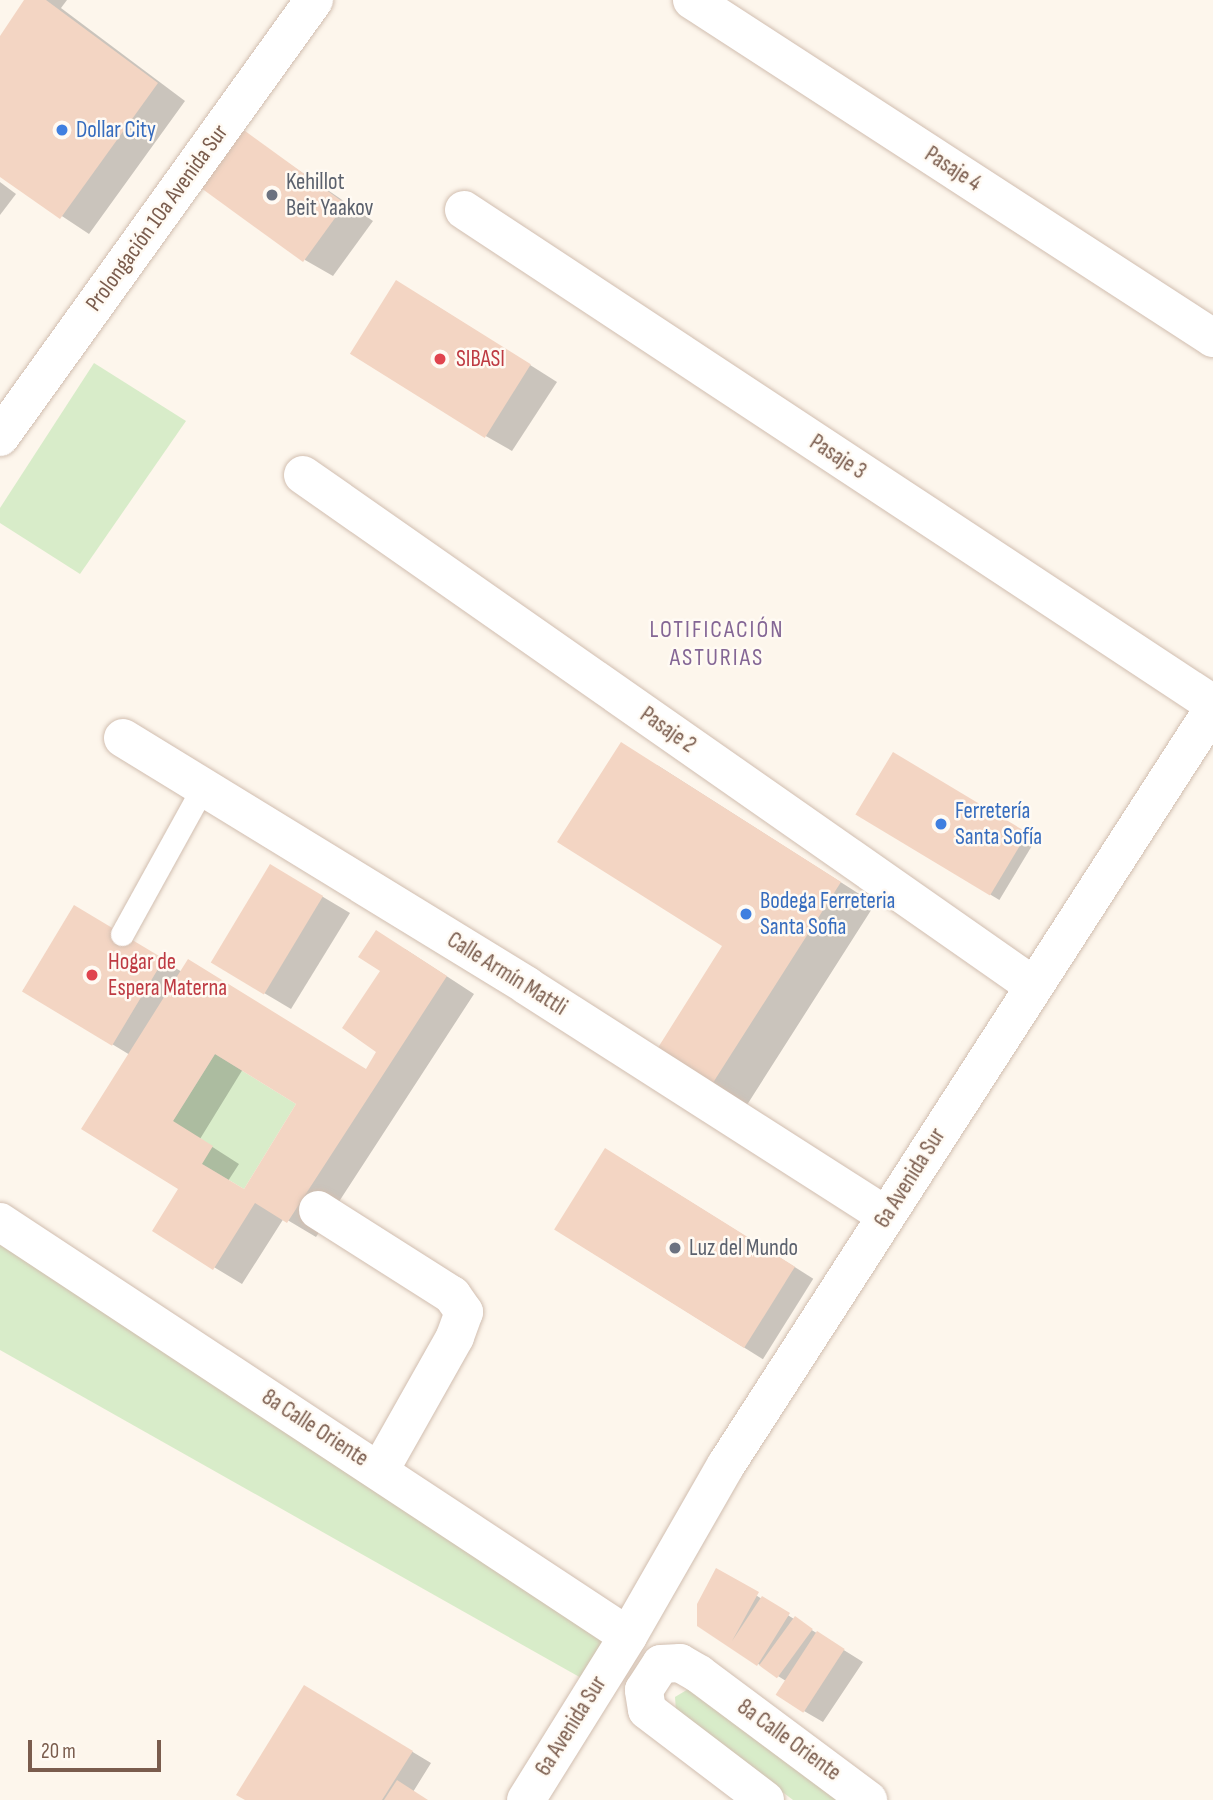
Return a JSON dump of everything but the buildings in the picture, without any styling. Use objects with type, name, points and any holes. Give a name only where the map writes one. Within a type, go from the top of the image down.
[{"type":"street","name":"Prolongación 10a Avenida Sur","points":[[0,437],[314,0]]},
{"type":"street","name":"Pasaje 4","points":[[692,0],[1213,338]]},
{"type":"street","name":"Pasaje 3","points":[[464,210],[1213,706]]},
{"type":"street","name":"Pasaje 2","points":[[303,475],[1034,986]]},
{"type":"street","name":"6a Avenida Sur","points":[[526,1800],[623,1644],[726,1465],[1213,706]]},
{"type":"street","name":"Calle Armín Mattli","points":[[123,738],[527,986],[886,1216]]},
{"type":"street","points":[[318,1210],[452,1295],[464,1312],[455,1337],[380,1470]]},
{"type":"street","name":"8a Calle Oriente","points":[[0,1222],[380,1470],[623,1644]]},
{"type":"street","name":"6a Avenida Sur","points":[[623,1644],[651,1674]]},
{"type":"street","name":"8a Calle Oriente","points":[[651,1674],[661,1664],[680,1663],[868,1800]]},
{"type":"street","points":[[651,1674],[644,1690],[648,1710],[765,1800]]},
{"type":"lane","points":[[122,934],[203,787]]},
{"type":"green space","points":[[94,363],[186,421],[80,574],[0,523],[0,508]]},
{"type":"green space","points":[[215,1054],[296,1104],[244,1189],[202,1164],[173,1121]]},
{"type":"green space","points":[[0,1245],[617,1633],[583,1679],[0,1350]]},
{"type":"green space","points":[[690,1688],[845,1800],[793,1800],[676,1711],[675,1697]]},
{"type":"place","name":"Dollar City","points":[[62,130]]},
{"type":"place","name":"Kehillot Beit Yaakov","points":[[272,195]]},
{"type":"place","name":"SIBASI","points":[[440,359]]},
{"type":"place","name":"Ferretería Santa Sofía","points":[[941,824]]},
{"type":"place","name":"Bodega Ferreteria Santa Sofia","points":[[746,914]]},
{"type":"place","name":"Hogar de Espera Materna","points":[[92,975]]},
{"type":"place","name":"Luz del Mundo","points":[[675,1248]]},
{"type":"district","name":"LOTIFICACIÓN ASTURIAS","points":[[717,644]]}]
